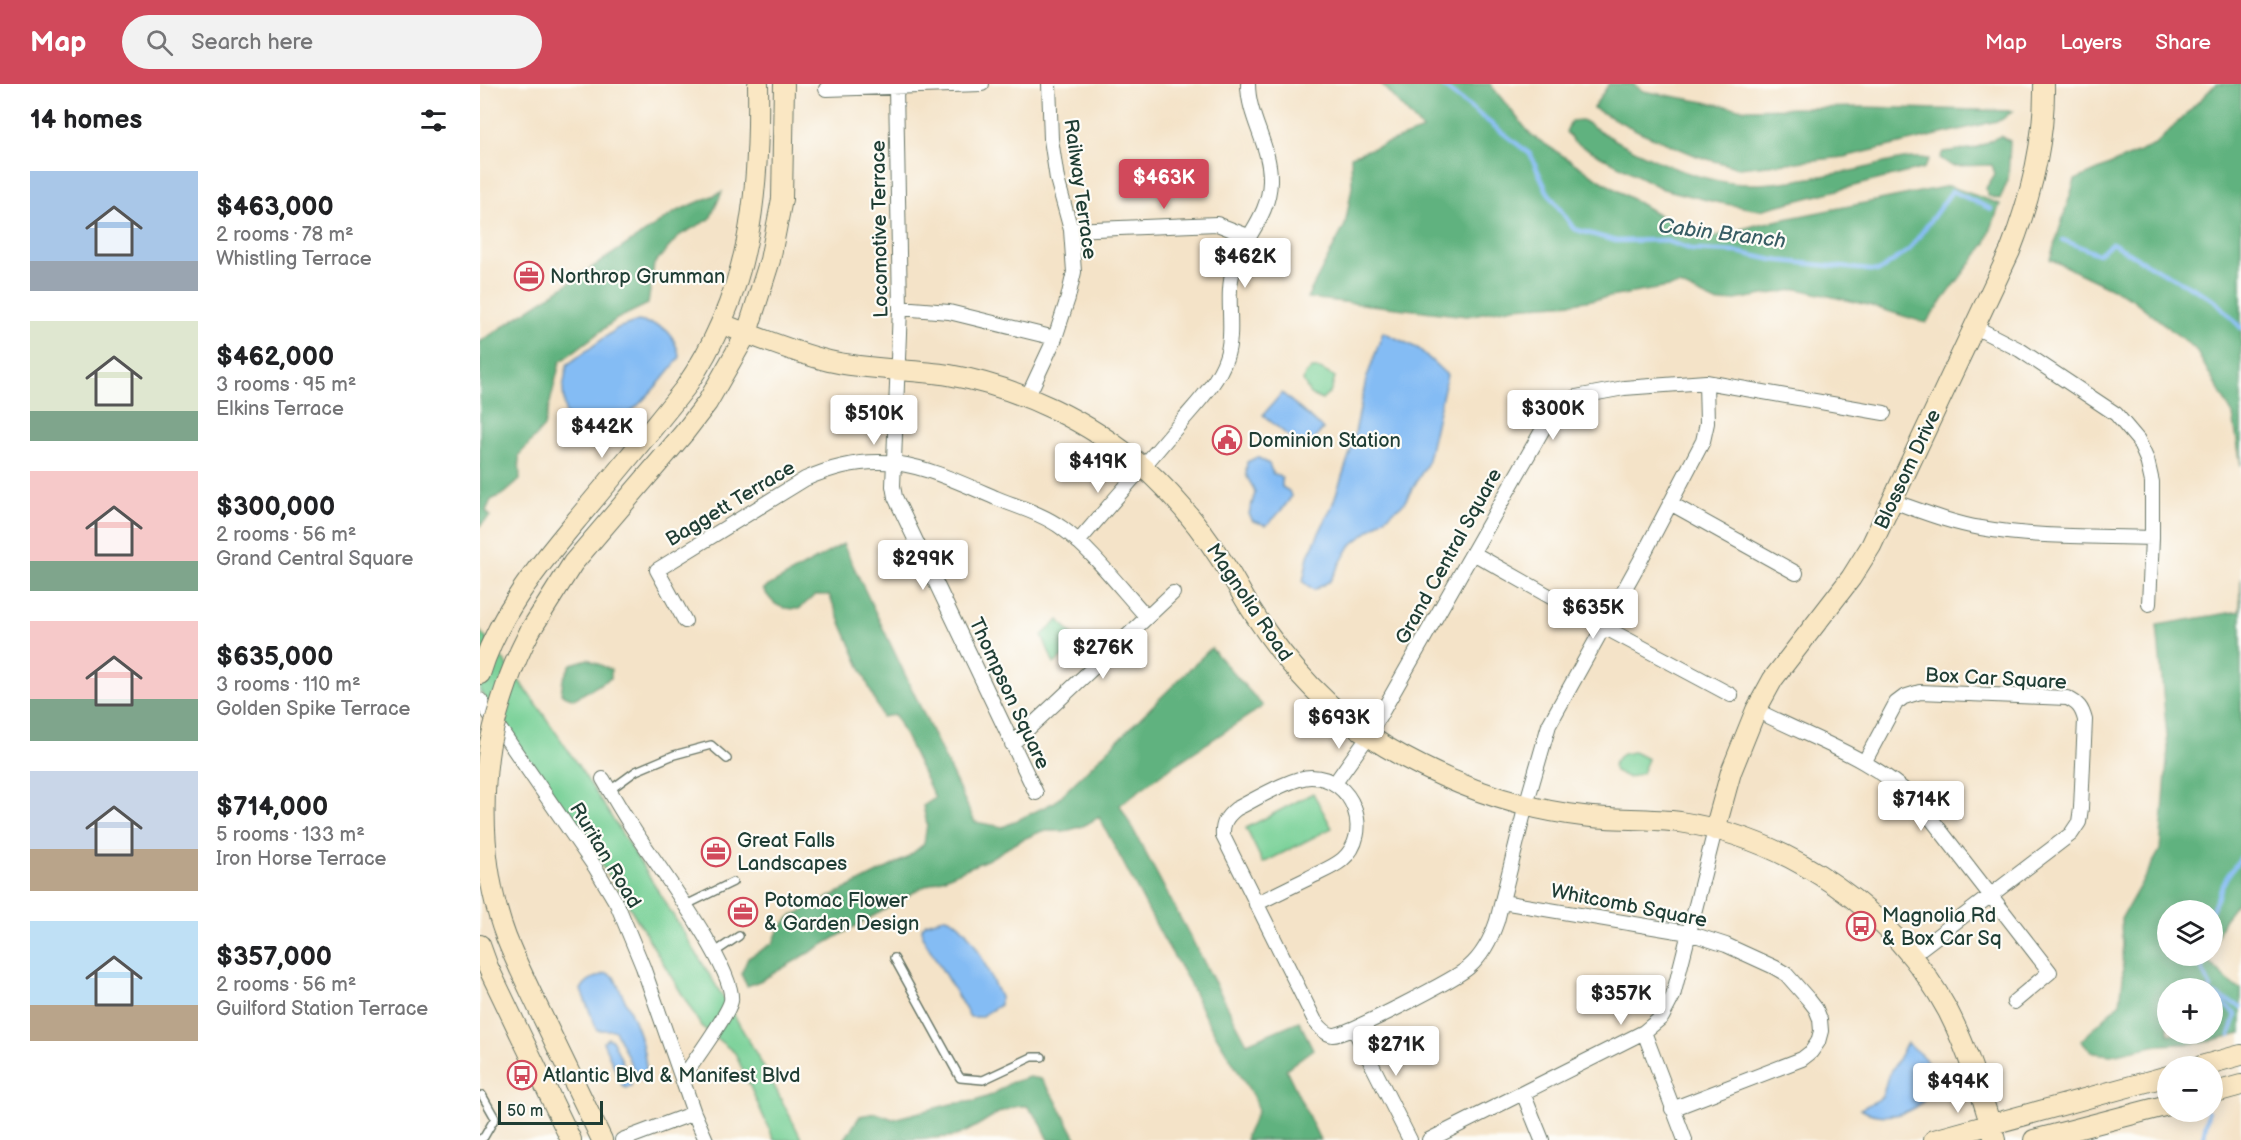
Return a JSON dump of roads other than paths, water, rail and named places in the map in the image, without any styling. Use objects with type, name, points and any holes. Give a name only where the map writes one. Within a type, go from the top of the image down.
[{"type":"main road","points":[[480,674],[496,632],[508,609],[557,543],[685,387],[699,367],[722,324],[743,263],[753,208],[759,134],[758,84]]},
{"type":"main road","points":[[602,1140],[518,966],[497,909],[489,877],[483,824],[485,766],[505,686],[530,632],[573,563],[707,403],[747,333],[770,260],[782,199],[784,84]]},
{"type":"main road","name":"Blossom Drive","points":[[1715,830],[1731,772],[1756,710],[1773,679],[1851,578],[1870,546],[2010,251],[2034,179],[2041,142],[2044,84]]},
{"type":"main road","name":"Magnolia Road","points":[[722,324],[794,351],[831,361],[898,371],[949,375],[986,384],[1027,398],[1068,417],[1101,436],[1144,468],[1179,503],[1203,532],[1249,607],[1289,662],[1335,708],[1369,735],[1406,758],[1456,782],[1526,805],[1585,816],[1655,820],[1738,835],[1776,851],[1838,887],[1880,922],[1911,956],[1947,1009],[1962,1040],[1993,1133]]},
{"type":"main road","points":[[480,945],[488,967],[571,1140]]},
{"type":"main road","points":[[2223,1060],[2241,1055]]},
{"type":"main road","points":[[1934,1140],[1993,1133],[2157,1080]]},
{"type":"main road","points":[[2223,1090],[2241,1085]]},
{"type":"main road","points":[[2034,1140],[2157,1107]]},
{"type":"street","points":[[826,89],[982,84]]},
{"type":"street","name":"Railway Terrace","points":[[1027,398],[1055,338],[1074,272],[1071,230],[1057,179],[1053,151],[1049,84]]},
{"type":"street","points":[[1078,542],[1144,468],[1221,371],[1230,345],[1229,285],[1239,254],[1248,236],[1260,221],[1270,182],[1265,144],[1251,110],[1248,84]]},
{"type":"street","name":"Locomotive Terrace","points":[[896,87],[900,308],[898,371]]},
{"type":"street","points":[[1071,230],[1217,224],[1248,236]]},
{"type":"street","points":[[900,308],[949,312],[1055,338]]},
{"type":"street","points":[[1975,327],[2020,350],[2116,414],[2131,431],[2143,450],[2150,471],[2152,538],[2149,604]]},
{"type":"street","name":"Thompson Square","points":[[898,371],[893,462],[895,497],[1036,793]]},
{"type":"street","points":[[1256,904],[1332,866],[1350,851],[1358,829],[1358,818],[1349,796],[1335,783],[1324,779],[1301,778],[1229,814],[1222,828],[1223,836],[1256,904],[1315,1022],[1322,1030],[1333,1035],[1354,1029],[1466,970],[1489,943],[1549,725],[1703,441],[1707,423],[1706,382]]},
{"type":"street","name":"Grand Central Square","points":[[1335,783],[1369,735],[1473,553],[1506,490],[1556,406],[1576,397],[1624,388],[1706,382],[1884,413]]},
{"type":"street","name":"Baggett Terrace","points":[[685,621],[657,570],[805,479],[826,470],[871,461],[916,466],[938,473],[1043,518],[1063,529],[1078,542],[1147,617]]},
{"type":"street","points":[[1892,501],[1951,521],[2014,533],[2152,538]]},
{"type":"street","points":[[1670,503],[1796,573]]},
{"type":"street","points":[[1473,553],[1731,695]]},
{"type":"street","points":[[1012,744],[1173,593]]},
{"type":"street","name":"Box Car Square","points":[[1865,761],[1896,703],[1920,692],[2067,698],[2076,702],[2083,711],[2085,720],[2082,797],[2079,822],[2071,834],[1911,956]]},
{"type":"street","name":"Ruritan Road","points":[[480,700],[596,867],[617,904],[643,967],[694,1113],[706,1140]]},
{"type":"street","points":[[1756,710],[1865,761],[1900,785],[1919,803],[2050,972],[2014,1002]]},
{"type":"street","name":"Ruritan Road","points":[[607,785],[632,827],[715,952],[729,987],[731,1001],[724,1016],[682,1079]]},
{"type":"street","points":[[1429,1140],[1644,1032],[1662,1017],[1668,1007],[1689,933],[1715,830]]},
{"type":"street","name":"Whitcomb Square","points":[[1502,902],[1689,933],[1726,945],[1785,974],[1816,1009],[1821,1031],[1818,1042],[1802,1059],[1672,1109]]},
{"type":"street","points":[[1354,1029],[1410,1140]]},
{"type":"street","points":[[1644,1032],[1685,1140]]},
{"type":"street","points":[[1523,1093],[1542,1140]]},
{"type":"street","points":[[622,1140],[694,1113]]},
{"type":"lane","points":[[607,785],[674,755],[711,745],[727,759]]},
{"type":"lane","points":[[684,906],[733,882]]},
{"type":"lane","points":[[715,952],[739,936]]},
{"type":"lane","points":[[894,958],[960,1078],[983,1080],[1032,1057],[1042,1057]]},
{"type":"lane","points":[[480,1139],[484,1137],[495,1118],[481,1094]]},
{"type":"water","points":[[638,321],[666,330],[674,340],[680,357],[644,400],[601,436],[581,426],[565,413],[563,389],[567,365],[618,328]]},
{"type":"water","points":[[1383,332],[1419,349],[1447,375],[1427,464],[1404,503],[1350,546],[1330,581],[1314,590],[1303,582],[1308,556],[1332,506],[1352,447],[1366,380]]},
{"type":"water","points":[[1282,393],[1323,429],[1305,450],[1263,415]]},
{"type":"water","points":[[1257,457],[1269,464],[1273,474],[1282,477],[1282,487],[1289,491],[1291,496],[1280,512],[1266,525],[1253,521],[1249,514],[1255,493],[1247,477],[1246,469],[1247,462]]},
{"type":"water","points":[[947,917],[965,930],[972,940],[1000,997],[1000,1005],[980,1017],[970,1017],[922,936],[922,928],[926,923]]},
{"type":"water","points":[[607,973],[614,977],[641,1039],[646,1066],[646,1079],[643,1081],[638,1079],[615,1030],[597,1030],[581,990],[595,977]]},
{"type":"water","points":[[608,1038],[613,1041],[631,1081],[631,1087],[626,1088],[622,1085],[603,1042]]},
{"type":"water","points":[[1907,1043],[1925,1059],[1932,1073],[1932,1086],[1926,1097],[1904,1113],[1889,1116],[1860,1109],[1883,1095],[1887,1079]]},
{"type":"waterway","name":"Cabin Branch","points":[[1440,84],[1530,154],[1547,191],[1574,229],[1616,241],[1663,240],[1693,250],[1737,252],[1773,260],[1879,271],[1909,250],[1952,191],[1991,209]]},
{"type":"waterway","name":"Cabin Branch","points":[[2063,240],[2098,254],[2112,243],[2213,299],[2241,328]]},
{"type":"waterway","name":"Cabin Branch","points":[[2216,900],[2226,878],[2241,857]]},
{"type":"waterway","name":"Cabin Branch","points":[[2202,966],[2206,978]]},
{"type":"waterway","name":"Cabin Branch","points":[[2223,998],[2241,1007]]},
{"type":"waterway","points":[[2223,1003],[2236,1015],[2230,1035]]},
{"type":"waterway","points":[[2203,1140],[2206,1122]]},
{"type":"place","name":"Northrop Grumman","points":[[529,276]]},
{"type":"place","name":"Dominion Station","points":[[1227,440]]},
{"type":"place","name":"Great Falls Landscapes","points":[[716,852]]},
{"type":"place","name":"Potomac Flower & Garden Design","points":[[743,912]]},
{"type":"place","name":"Magnolia Rd & Box Car Sq","points":[[1861,926]]},
{"type":"place","name":"Atlantic Blvd & Manifest Blvd","points":[[522,1075]]}]
